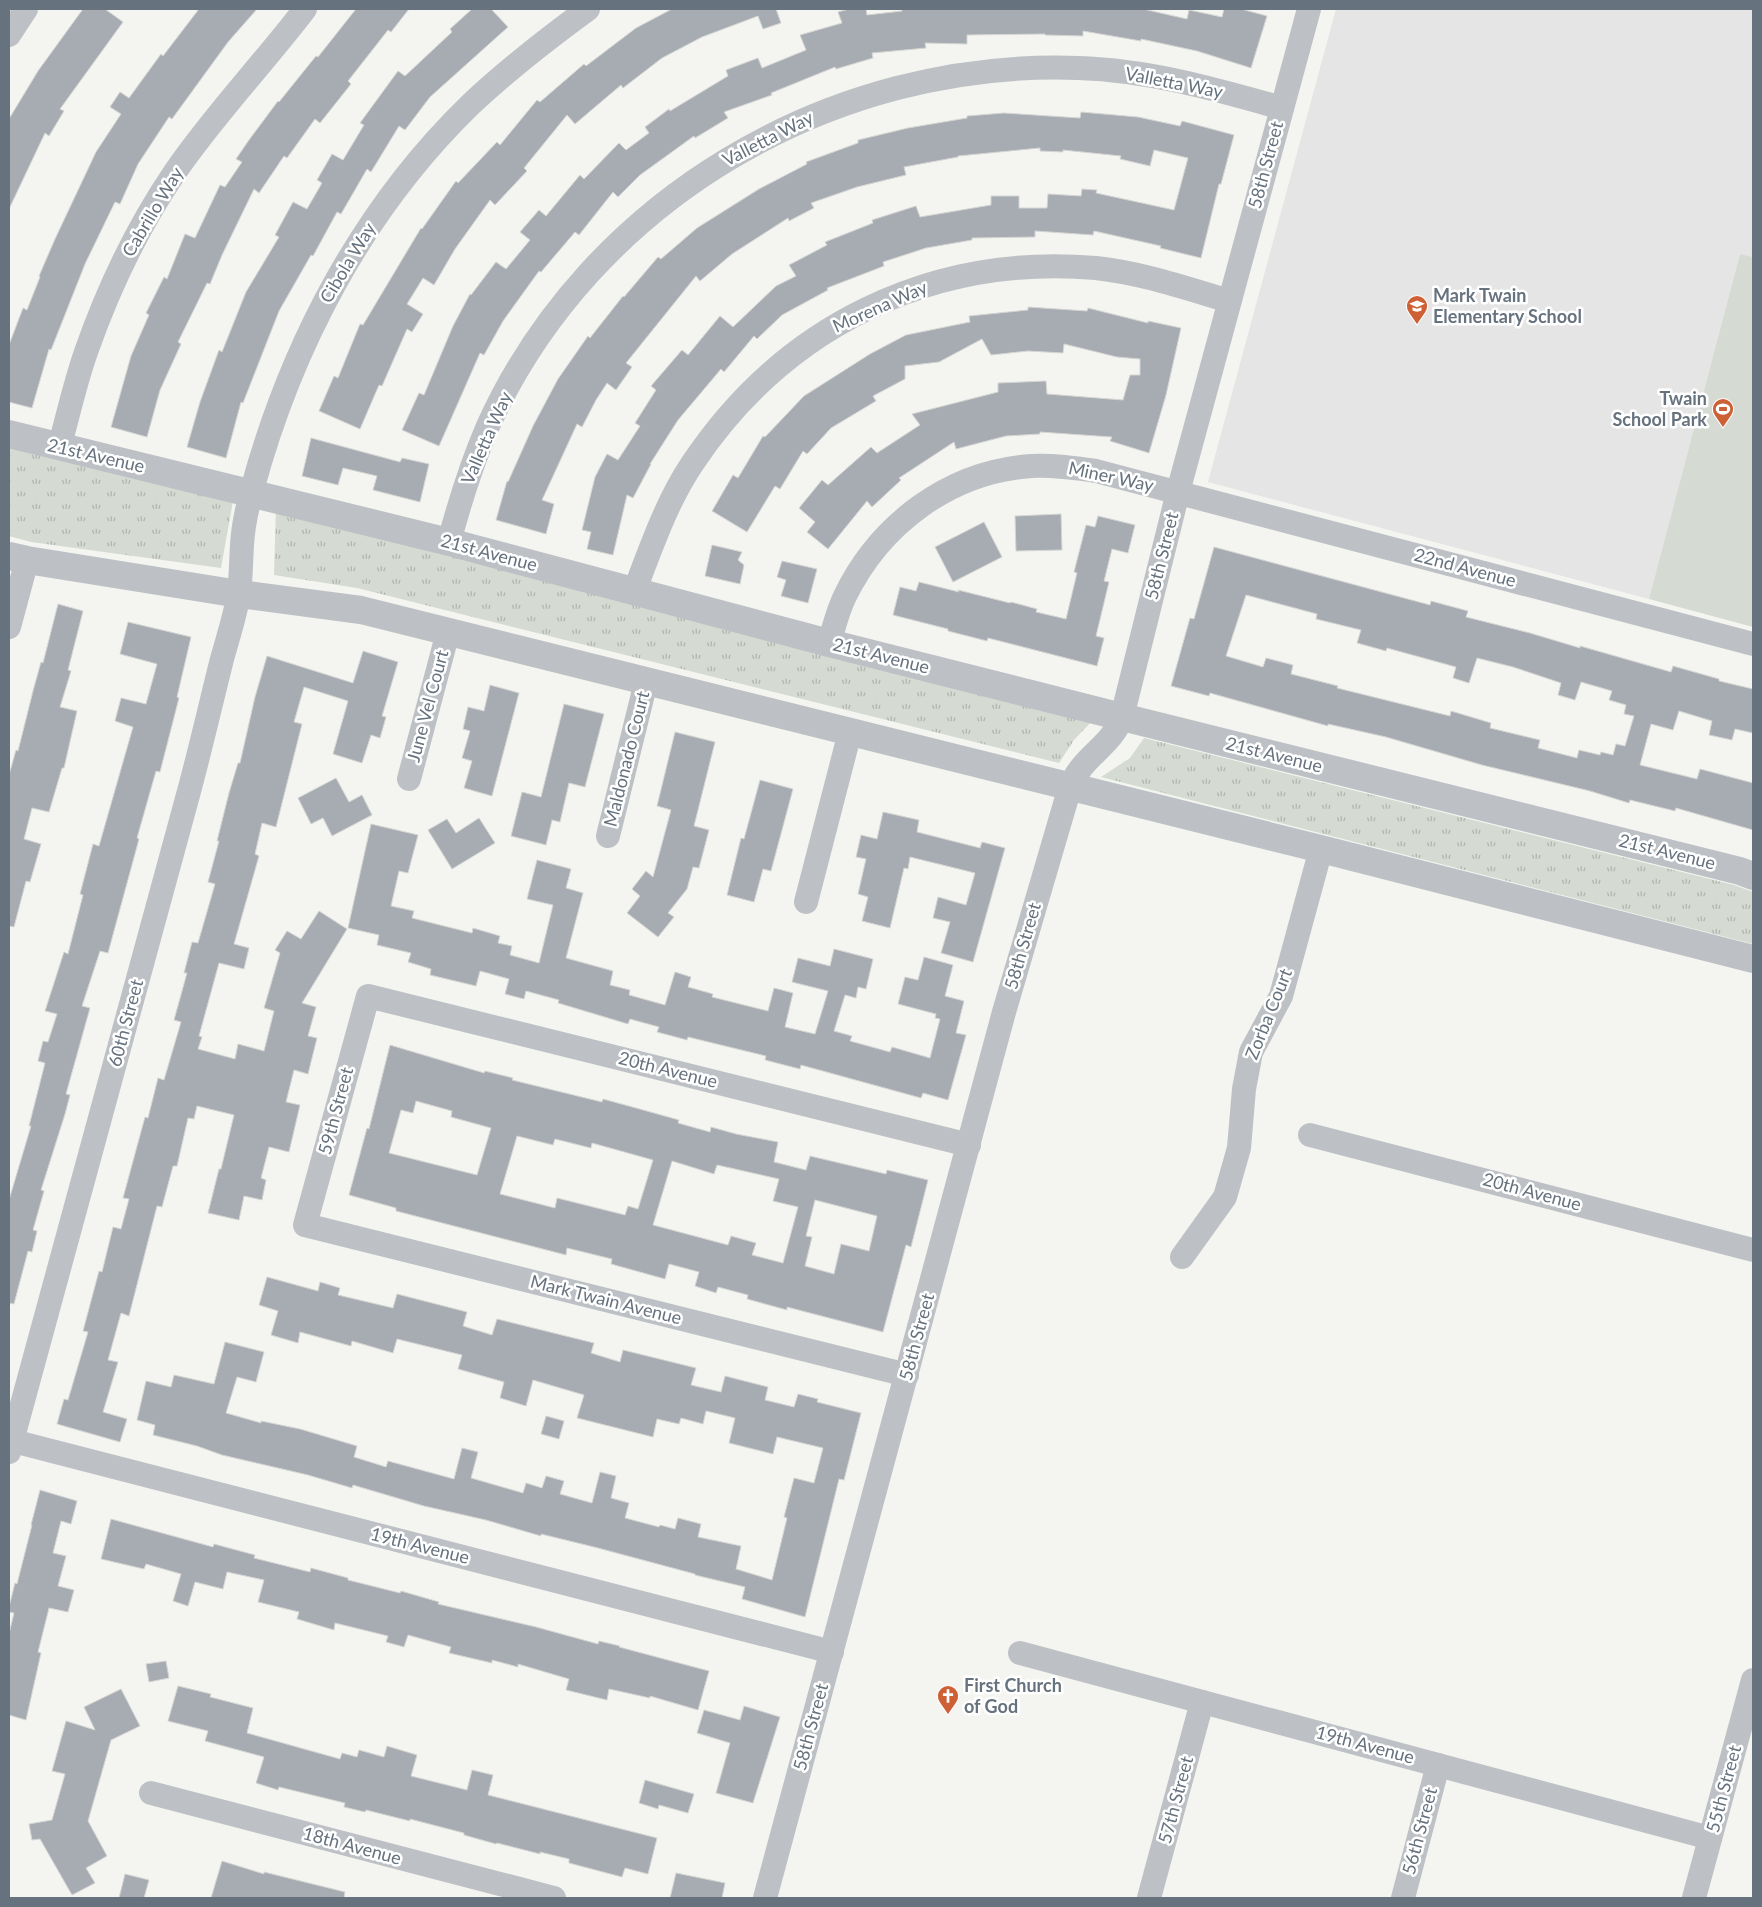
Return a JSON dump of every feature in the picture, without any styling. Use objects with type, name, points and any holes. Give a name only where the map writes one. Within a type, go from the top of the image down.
[{"type":"street","points":[[9,35],[26,9]]},
{"type":"street","name":"Cabrillo Way","points":[[59,448],[85,354],[104,304],[126,255],[152,208],[205,130],[305,9]]},
{"type":"street","name":"Cibola Way","points":[[239,594],[242,543],[251,492],[273,418],[294,365],[318,313],[353,251],[385,204],[430,148],[469,107],[537,46],[588,9]]},
{"type":"street","name":"58th Street","points":[[765,1898],[1004,1012],[1070,786],[1079,768],[1114,734],[1122,718],[1178,492],[1309,9]]},
{"type":"street","name":"Valletta Way","points":[[449,542],[468,473],[489,423],[520,366],[551,320],[585,278],[615,247],[664,203],[717,165],[764,138],[813,115],[865,96],[917,82],[971,73],[1025,68],[1079,68],[1133,72],[1192,83],[1282,108]]},
{"type":"street","name":"Morena Way","points":[[634,592],[657,531],[672,498],[691,465],[721,423],[751,390],[790,356],[827,330],[860,312],[900,294],[954,278],[1009,268],[1053,266],[1098,269],[1148,277],[1229,301]]},
{"type":"street","name":"21st Avenue","points":[[9,434],[59,448],[251,492],[449,542],[829,643],[1122,718],[1740,871],[1753,876]]},
{"type":"street","name":"Miner Way","points":[[829,643],[844,597],[861,567],[877,545],[898,522],[923,504],[946,490],[971,479],[1001,470],[1032,466],[1066,466],[1096,471],[1178,492]]},
{"type":"street","name":"22nd Avenue","points":[[1178,492],[1753,644]]},
{"type":"street","points":[[9,627],[18,558],[239,594],[361,610],[1070,786],[1753,959]]},
{"type":"street","name":"60th Street","points":[[10,1444],[190,789],[239,594]]},
{"type":"street","name":"June Vel Court","points":[[409,779],[448,632]]},
{"type":"street","name":"Maldonado Court","points":[[608,836],[646,682]]},
{"type":"street","points":[[806,902],[850,732]]},
{"type":"street","name":"Zorba Court","points":[[1182,1257],[1225,1197],[1239,1148],[1244,1088],[1251,1052],[1281,996],[1321,849]]},
{"type":"street","name":"20th Avenue","points":[[368,996],[969,1145]]},
{"type":"street","name":"59th Street","points":[[305,1225],[368,996]]},
{"type":"street","name":"20th Avenue","points":[[1310,1135],[1753,1250]]},
{"type":"street","name":"Mark Twain Avenue","points":[[305,1225],[907,1375]]},
{"type":"street","name":"19th Avenue","points":[[10,1444],[832,1652]]},
{"type":"street","name":"19th Avenue","points":[[1020,1653],[1710,1838]]},
{"type":"street","name":"55th Street","points":[[1694,1898],[1753,1680]]},
{"type":"street","name":"57th Street","points":[[1149,1898],[1202,1702]]},
{"type":"street","name":"56th Street","points":[[1402,1898],[1438,1764]]},
{"type":"street","name":"18th Avenue","points":[[151,1793],[554,1898]]},
{"type":"shaded area","points":[[1336,9],[1753,9],[1753,257],[1740,254],[1649,599],[1208,482]]},
{"type":"green space","name":"Twain School Park","points":[[1740,254],[1753,257],[1753,627],[1649,599]]},
{"type":"green space","points":[[9,444],[233,501],[221,568],[31,542],[9,536]]},
{"type":"green space","points":[[276,508],[1093,720],[1074,740],[1059,763],[357,588],[274,575]]},
{"type":"green space","points":[[1144,738],[1734,885],[1753,892],[1753,944],[1101,777],[1130,758]]},
{"type":"building","points":[[83,9],[105,9],[123,22],[60,109],[64,111],[49,136],[45,133],[9,209],[9,119],[38,71]]},
{"type":"building","points":[[199,9],[257,9],[228,42],[172,119],[169,117],[138,164],[120,204],[115,202],[85,264],[51,350],[49,349],[32,408],[9,402],[9,345],[23,308],[27,310],[55,239],[96,152],[121,114],[110,107],[120,92],[129,98],[161,54],[163,56]]},
{"type":"building","points":[[356,9],[409,9],[391,32],[388,30],[348,81],[351,84],[320,123],[315,119],[287,158],[284,156],[259,193],[254,189],[210,284],[207,283],[178,342],[181,344],[160,390],[147,437],[111,427],[131,356],[149,315],[146,313],[164,277],[167,279],[185,234],[195,238],[220,185],[225,187],[242,162],[236,159],[249,140],[278,101],[316,56],[318,57]]},
{"type":"building","points":[[472,9],[491,9],[508,27],[430,97],[405,130],[399,126],[371,172],[367,169],[341,214],[337,212],[313,256],[311,255],[279,311],[243,403],[241,402],[226,458],[187,447],[200,402],[219,350],[222,352],[246,292],[279,237],[275,235],[293,202],[307,209],[322,183],[317,180],[332,154],[343,160],[364,125],[360,123],[398,71],[405,76],[452,32],[450,29]]},
{"type":"building","points":[[672,9],[776,9],[781,23],[763,29],[758,16],[702,37],[662,58],[623,88],[621,85],[575,124],[567,115],[524,168],[527,171],[495,205],[490,200],[455,249],[434,285],[423,278],[407,304],[423,314],[412,332],[407,329],[382,386],[379,385],[360,429],[319,411],[334,376],[338,378],[360,324],[363,325],[421,228],[456,181],[458,183],[497,142],[500,145],[537,100],[540,102],[584,64],[586,66],[636,28]]},
{"type":"building","points":[[849,9],[866,9],[867,15],[902,11],[902,9],[1143,9],[1187,19],[1189,10],[1222,17],[1224,9],[1241,9],[1267,16],[1251,68],[1197,51],[1141,39],[1141,41],[1083,31],[1083,36],[1045,34],[967,35],[967,44],[925,43],[926,48],[872,53],[873,58],[836,69],[835,67],[771,93],[772,95],[724,112],[728,118],[695,138],[694,136],[640,175],[618,197],[613,192],[579,235],[575,232],[541,272],[539,271],[503,321],[484,355],[480,353],[439,446],[402,430],[419,393],[424,395],[453,326],[470,294],[496,262],[506,269],[530,240],[520,232],[539,210],[546,216],[580,175],[584,179],[619,143],[626,150],[649,133],[645,127],[669,109],[670,111],[728,76],[726,70],[758,58],[762,68],[806,50],[800,35],[842,23],[838,12]]},
{"type":"building","points":[[1081,112],[1138,117],[1180,126],[1182,121],[1234,135],[1221,184],[1219,184],[1201,258],[1160,248],[1161,246],[1094,231],[1093,235],[1035,231],[1035,237],[972,238],[972,240],[926,248],[883,262],[884,266],[827,288],[828,290],[782,315],[757,339],[754,336],[724,372],[721,369],[678,420],[650,464],[633,498],[627,495],[613,555],[587,549],[591,532],[582,530],[595,477],[607,454],[618,460],[640,426],[635,423],[656,390],[651,386],[682,350],[688,355],[720,316],[733,327],[776,286],[796,276],[789,265],[827,245],[825,242],[873,223],[872,220],[916,206],[920,217],[991,205],[991,196],[1019,196],[1019,208],[1047,208],[1048,194],[1081,196],[1082,189],[1097,190],[1096,193],[1174,210],[1188,158],[1154,150],[1150,166],[1120,159],[1121,156],[1063,150],[1063,152],[1040,151],[1040,148],[958,156],[904,167],[906,175],[857,187],[811,203],[814,208],[789,221],[788,218],[732,254],[700,281],[696,276],[626,363],[632,367],[616,390],[607,383],[582,427],[577,424],[542,500],[554,504],[546,534],[496,520],[507,481],[558,379],[588,336],[590,338],[623,296],[658,257],[661,259],[697,228],[759,189],[807,164],[806,162],[858,143],[858,140],[908,128],[967,118],[967,116],[1004,113],[1080,118]]},
{"type":"building","points":[[1028,307],[1087,311],[1088,308],[1148,323],[1148,321],[1181,328],[1166,395],[1149,453],[1110,441],[1112,437],[1040,432],[1040,434],[1006,436],[956,449],[954,442],[899,478],[901,480],[872,507],[867,501],[828,549],[807,532],[815,522],[799,508],[822,480],[828,485],[871,447],[877,453],[920,425],[912,414],[998,392],[998,383],[1046,381],[1047,394],[1123,400],[1130,375],[1140,375],[1140,359],[1117,357],[1064,344],[1063,353],[1028,351],[991,355],[982,339],[939,362],[905,366],[905,379],[873,396],[876,401],[831,428],[807,454],[803,451],[780,489],[775,486],[747,532],[712,511],[733,475],[738,478],[763,436],[765,437],[804,396],[870,354],[906,335],[970,322],[969,316],[1028,310]]},
{"type":"building","points":[[311,438],[400,462],[402,458],[429,464],[420,502],[373,490],[377,476],[343,468],[338,485],[302,476]]},
{"type":"building","points":[[1061,514],[1062,550],[1016,551],[1015,516]]},
{"type":"building","points":[[1098,516],[1135,525],[1128,553],[1112,549],[1104,581],[1109,582],[1096,636],[1104,638],[1097,666],[988,638],[987,641],[893,615],[900,587],[916,591],[919,582],[1011,602],[1037,609],[1036,612],[1066,619],[1077,573],[1074,572],[1086,525],[1095,527]]},
{"type":"building","points":[[984,522],[1002,557],[953,582],[935,547]]},
{"type":"building","points":[[712,545],[742,552],[738,560],[744,565],[740,584],[705,576]]},
{"type":"building","points":[[1214,547],[1430,605],[1431,601],[1468,611],[1466,617],[1580,648],[1580,646],[1671,672],[1673,666],[1719,679],[1719,681],[1753,689],[1753,733],[1735,729],[1732,740],[1709,735],[1712,721],[1679,711],[1673,730],[1651,724],[1640,765],[1697,779],[1700,769],[1753,783],[1753,830],[1676,808],[1675,811],[1630,800],[1629,803],[1590,791],[1482,765],[1386,737],[1328,724],[1328,726],[1210,693],[1209,696],[1171,686],[1190,618],[1194,619]],"holes":[[[1246,595],[1317,614],[1316,619],[1361,630],[1357,643],[1386,651],[1387,648],[1456,667],[1453,678],[1469,683],[1477,658],[1513,667],[1561,683],[1558,695],[1575,700],[1581,682],[1612,691],[1609,700],[1626,705],[1624,714],[1634,716],[1625,746],[1616,744],[1613,755],[1601,752],[1600,755],[1579,750],[1577,758],[1538,748],[1540,740],[1490,728],[1491,723],[1451,711],[1450,716],[1337,688],[1338,686],[1291,674],[1293,665],[1266,658],[1263,667],[1226,656]]]},
{"type":"building","points":[[782,561],[817,569],[808,603],[781,596],[786,580],[777,577]]},
{"type":"building","points":[[58,604],[83,611],[68,670],[71,671],[60,707],[77,711],[64,768],[62,768],[49,812],[32,808],[24,839],[41,844],[30,882],[26,881],[14,927],[9,926],[9,775],[16,750],[18,751]]},
{"type":"building","points":[[128,622],[191,637],[177,697],[179,698],[160,772],[156,771],[108,953],[100,951],[82,1006],[90,1008],[66,1094],[70,1095],[65,1114],[41,1190],[44,1191],[33,1230],[37,1231],[32,1252],[28,1251],[14,1304],[9,1303],[9,1200],[31,1126],[29,1126],[45,1063],[38,1061],[43,1041],[48,1042],[57,1014],[45,1011],[64,952],[68,954],[83,895],[80,894],[93,844],[99,846],[133,727],[115,721],[121,698],[146,704],[157,664],[120,654]]},
{"type":"building","points":[[363,651],[398,662],[382,716],[386,717],[380,738],[371,735],[362,763],[333,754],[348,701],[304,687],[294,722],[302,724],[276,827],[262,823],[255,854],[259,856],[234,944],[249,948],[244,969],[219,963],[199,1036],[202,1037],[198,1049],[235,1059],[238,1044],[264,1051],[274,1011],[264,1008],[280,953],[275,950],[287,931],[301,939],[319,911],[347,929],[302,1003],[316,1007],[308,1036],[317,1038],[308,1074],[294,1070],[286,1102],[300,1105],[289,1152],[269,1147],[261,1178],[266,1180],[262,1200],[244,1196],[239,1220],[208,1213],[234,1115],[197,1106],[194,1119],[188,1118],[177,1166],[173,1166],[162,1207],[157,1206],[129,1316],[121,1313],[108,1360],[118,1362],[103,1412],[127,1419],[120,1442],[57,1424],[64,1399],[68,1400],[88,1332],[83,1331],[99,1271],[102,1272],[113,1227],[121,1229],[129,1199],[123,1198],[145,1117],[148,1118],[158,1078],[164,1080],[181,1022],[174,1020],[187,973],[184,973],[192,942],[198,943],[215,884],[208,882],[219,841],[217,841],[229,793],[238,763],[240,763],[255,697],[267,656],[353,683]]},
{"type":"building","points":[[490,685],[519,693],[492,796],[464,788],[472,761],[462,758],[470,731],[463,729],[468,707],[484,711]]},
{"type":"building","points":[[564,704],[604,714],[585,787],[569,783],[560,822],[552,820],[546,845],[511,836],[522,792],[541,797]]},
{"type":"building","points":[[675,732],[715,742],[694,826],[709,830],[699,868],[693,867],[687,889],[668,913],[674,917],[658,937],[627,913],[640,896],[632,889],[646,871],[653,877],[671,810],[657,806]]},
{"type":"building","points":[[336,778],[349,802],[362,795],[372,815],[332,836],[323,818],[311,824],[298,798]]},
{"type":"building","points":[[760,780],[793,789],[771,871],[763,869],[754,902],[727,895],[741,838],[744,839]]},
{"type":"building","points":[[883,812],[919,820],[917,832],[980,848],[982,842],[1005,848],[973,962],[941,953],[950,922],[933,918],[938,897],[966,905],[975,873],[910,857],[908,869],[904,868],[890,928],[862,921],[868,897],[858,894],[866,859],[856,857],[861,835],[877,839]]},
{"type":"building","points":[[479,818],[495,843],[452,869],[428,830],[447,819],[456,833]]},
{"type":"building","points":[[371,824],[418,835],[408,873],[399,871],[391,906],[414,911],[412,918],[472,933],[473,928],[500,936],[498,943],[512,946],[510,955],[539,963],[553,905],[527,899],[537,860],[571,869],[566,888],[583,893],[566,958],[613,971],[610,985],[630,990],[629,995],[665,1005],[675,972],[691,977],[688,987],[713,994],[712,997],[768,1011],[774,988],[793,993],[785,1027],[815,1034],[828,991],[792,982],[798,958],[830,966],[834,949],[873,959],[866,989],[858,987],[856,998],[845,995],[834,1031],[852,1036],[850,1041],[890,1052],[892,1047],[930,1058],[940,1019],[935,1018],[936,1014],[898,1004],[905,977],[918,980],[924,957],[953,965],[945,996],[964,1001],[956,1033],[966,1035],[948,1100],[923,1093],[921,1098],[801,1065],[800,1069],[765,1060],[766,1056],[688,1037],[687,1040],[657,1032],[659,1027],[630,1019],[628,1024],[558,1003],[559,1000],[526,991],[524,999],[505,994],[509,979],[480,971],[476,986],[430,975],[431,969],[408,962],[411,953],[377,945],[379,935],[348,928]]},
{"type":"building","points":[[390,1045],[484,1073],[485,1071],[513,1078],[512,1080],[602,1102],[603,1099],[679,1120],[678,1123],[710,1132],[711,1127],[778,1142],[774,1162],[806,1170],[810,1156],[886,1174],[887,1170],[928,1180],[911,1247],[906,1245],[883,1332],[787,1307],[787,1310],[747,1299],[748,1295],[718,1287],[716,1293],[695,1286],[699,1272],[669,1264],[665,1279],[611,1264],[612,1259],[567,1248],[566,1255],[396,1211],[396,1208],[349,1195],[367,1128],[369,1129]],"holes":[[[416,1101],[452,1111],[451,1117],[491,1128],[477,1175],[389,1153],[401,1110],[413,1113]],[[517,1136],[553,1145],[555,1139],[591,1148],[592,1143],[653,1160],[638,1209],[628,1206],[625,1215],[557,1198],[555,1208],[500,1194]],[[672,1161],[714,1174],[717,1165],[779,1179],[773,1201],[798,1207],[783,1263],[752,1255],[756,1243],[731,1236],[728,1245],[653,1225]],[[815,1200],[877,1216],[869,1251],[841,1244],[834,1274],[805,1266],[812,1237],[806,1236]]]},
{"type":"building","points":[[267,1277],[318,1291],[320,1282],[340,1288],[338,1295],[393,1308],[397,1294],[467,1312],[463,1326],[492,1335],[497,1319],[594,1343],[591,1353],[620,1362],[623,1350],[696,1368],[691,1385],[721,1392],[725,1376],[768,1387],[765,1400],[794,1407],[798,1394],[818,1399],[817,1402],[861,1413],[844,1480],[839,1479],[805,1617],[742,1599],[745,1587],[598,1548],[541,1534],[541,1536],[486,1520],[424,1506],[353,1485],[352,1488],[308,1475],[222,1455],[197,1446],[153,1435],[155,1425],[137,1420],[146,1381],[171,1387],[174,1375],[214,1384],[225,1342],[264,1352],[256,1382],[237,1377],[226,1413],[261,1423],[261,1421],[300,1429],[357,1446],[354,1457],[386,1467],[388,1461],[454,1479],[462,1448],[478,1452],[471,1478],[523,1493],[526,1483],[542,1488],[546,1476],[564,1481],[560,1494],[592,1503],[600,1472],[616,1476],[611,1498],[629,1503],[625,1518],[675,1529],[678,1518],[701,1524],[698,1537],[741,1546],[736,1569],[772,1580],[787,1518],[784,1517],[794,1478],[814,1483],[823,1448],[777,1437],[773,1454],[729,1443],[735,1418],[706,1411],[703,1424],[681,1418],[679,1424],[657,1419],[653,1437],[577,1418],[584,1395],[533,1380],[526,1406],[500,1398],[504,1382],[458,1369],[462,1355],[397,1339],[393,1353],[352,1341],[351,1346],[300,1332],[298,1343],[271,1335],[278,1311],[259,1305]]},
{"type":"building","points":[[546,1416],[564,1421],[559,1439],[541,1434]]},
{"type":"building","points":[[40,1490],[77,1501],[71,1524],[61,1521],[53,1553],[66,1556],[58,1586],[74,1590],[68,1612],[49,1608],[38,1652],[41,1653],[26,1720],[9,1715],[9,1634],[14,1613],[9,1612],[9,1607],[15,1583],[17,1584]]},
{"type":"building","points":[[111,1519],[213,1547],[214,1544],[255,1555],[254,1558],[310,1572],[311,1568],[348,1578],[348,1580],[400,1593],[401,1591],[439,1602],[438,1604],[598,1644],[599,1641],[620,1646],[709,1671],[698,1710],[650,1696],[650,1698],[609,1689],[607,1700],[566,1690],[569,1679],[518,1664],[518,1667],[492,1660],[492,1663],[449,1653],[451,1647],[408,1635],[404,1647],[386,1642],[388,1636],[335,1623],[334,1630],[297,1619],[299,1612],[258,1602],[264,1580],[227,1572],[223,1589],[195,1582],[188,1606],[173,1601],[181,1574],[146,1564],[144,1569],[101,1559]]},
{"type":"building","points":[[166,1661],[169,1678],[149,1682],[146,1664]]},
{"type":"building","points":[[178,1686],[211,1694],[210,1697],[253,1708],[247,1733],[340,1759],[342,1753],[357,1757],[359,1750],[384,1757],[387,1746],[417,1755],[411,1776],[467,1790],[472,1770],[493,1775],[488,1795],[657,1838],[648,1874],[625,1868],[622,1877],[569,1863],[569,1859],[496,1844],[464,1835],[464,1833],[410,1819],[410,1821],[366,1810],[365,1812],[344,1807],[345,1803],[279,1787],[278,1790],[256,1783],[264,1757],[205,1741],[208,1731],[168,1721]]},
{"type":"building","points":[[121,1689],[140,1726],[111,1740],[88,1821],[107,1856],[86,1868],[95,1883],[72,1895],[40,1839],[32,1840],[29,1824],[52,1820],[65,1774],[52,1771],[66,1721],[95,1730],[84,1707]]},
{"type":"building","points":[[744,1706],[780,1717],[753,1803],[716,1793],[730,1743],[697,1733],[704,1710],[740,1720]]},
{"type":"building","points":[[645,1780],[694,1794],[688,1813],[659,1805],[658,1809],[639,1803]]},
{"type":"building","points":[[222,1861],[264,1874],[264,1872],[345,1892],[344,1898],[211,1898]]},
{"type":"building","points":[[676,1873],[725,1883],[722,1898],[670,1898]]},
{"type":"building","points":[[125,1874],[149,1880],[144,1898],[119,1898]]},
{"type":"place","name":"Mark Twain Elementary School","points":[[1417,325]]},
{"type":"place","name":"Twain School Park","points":[[1723,428]]},
{"type":"place","name":"First Church of God","points":[[948,1715]]}]
